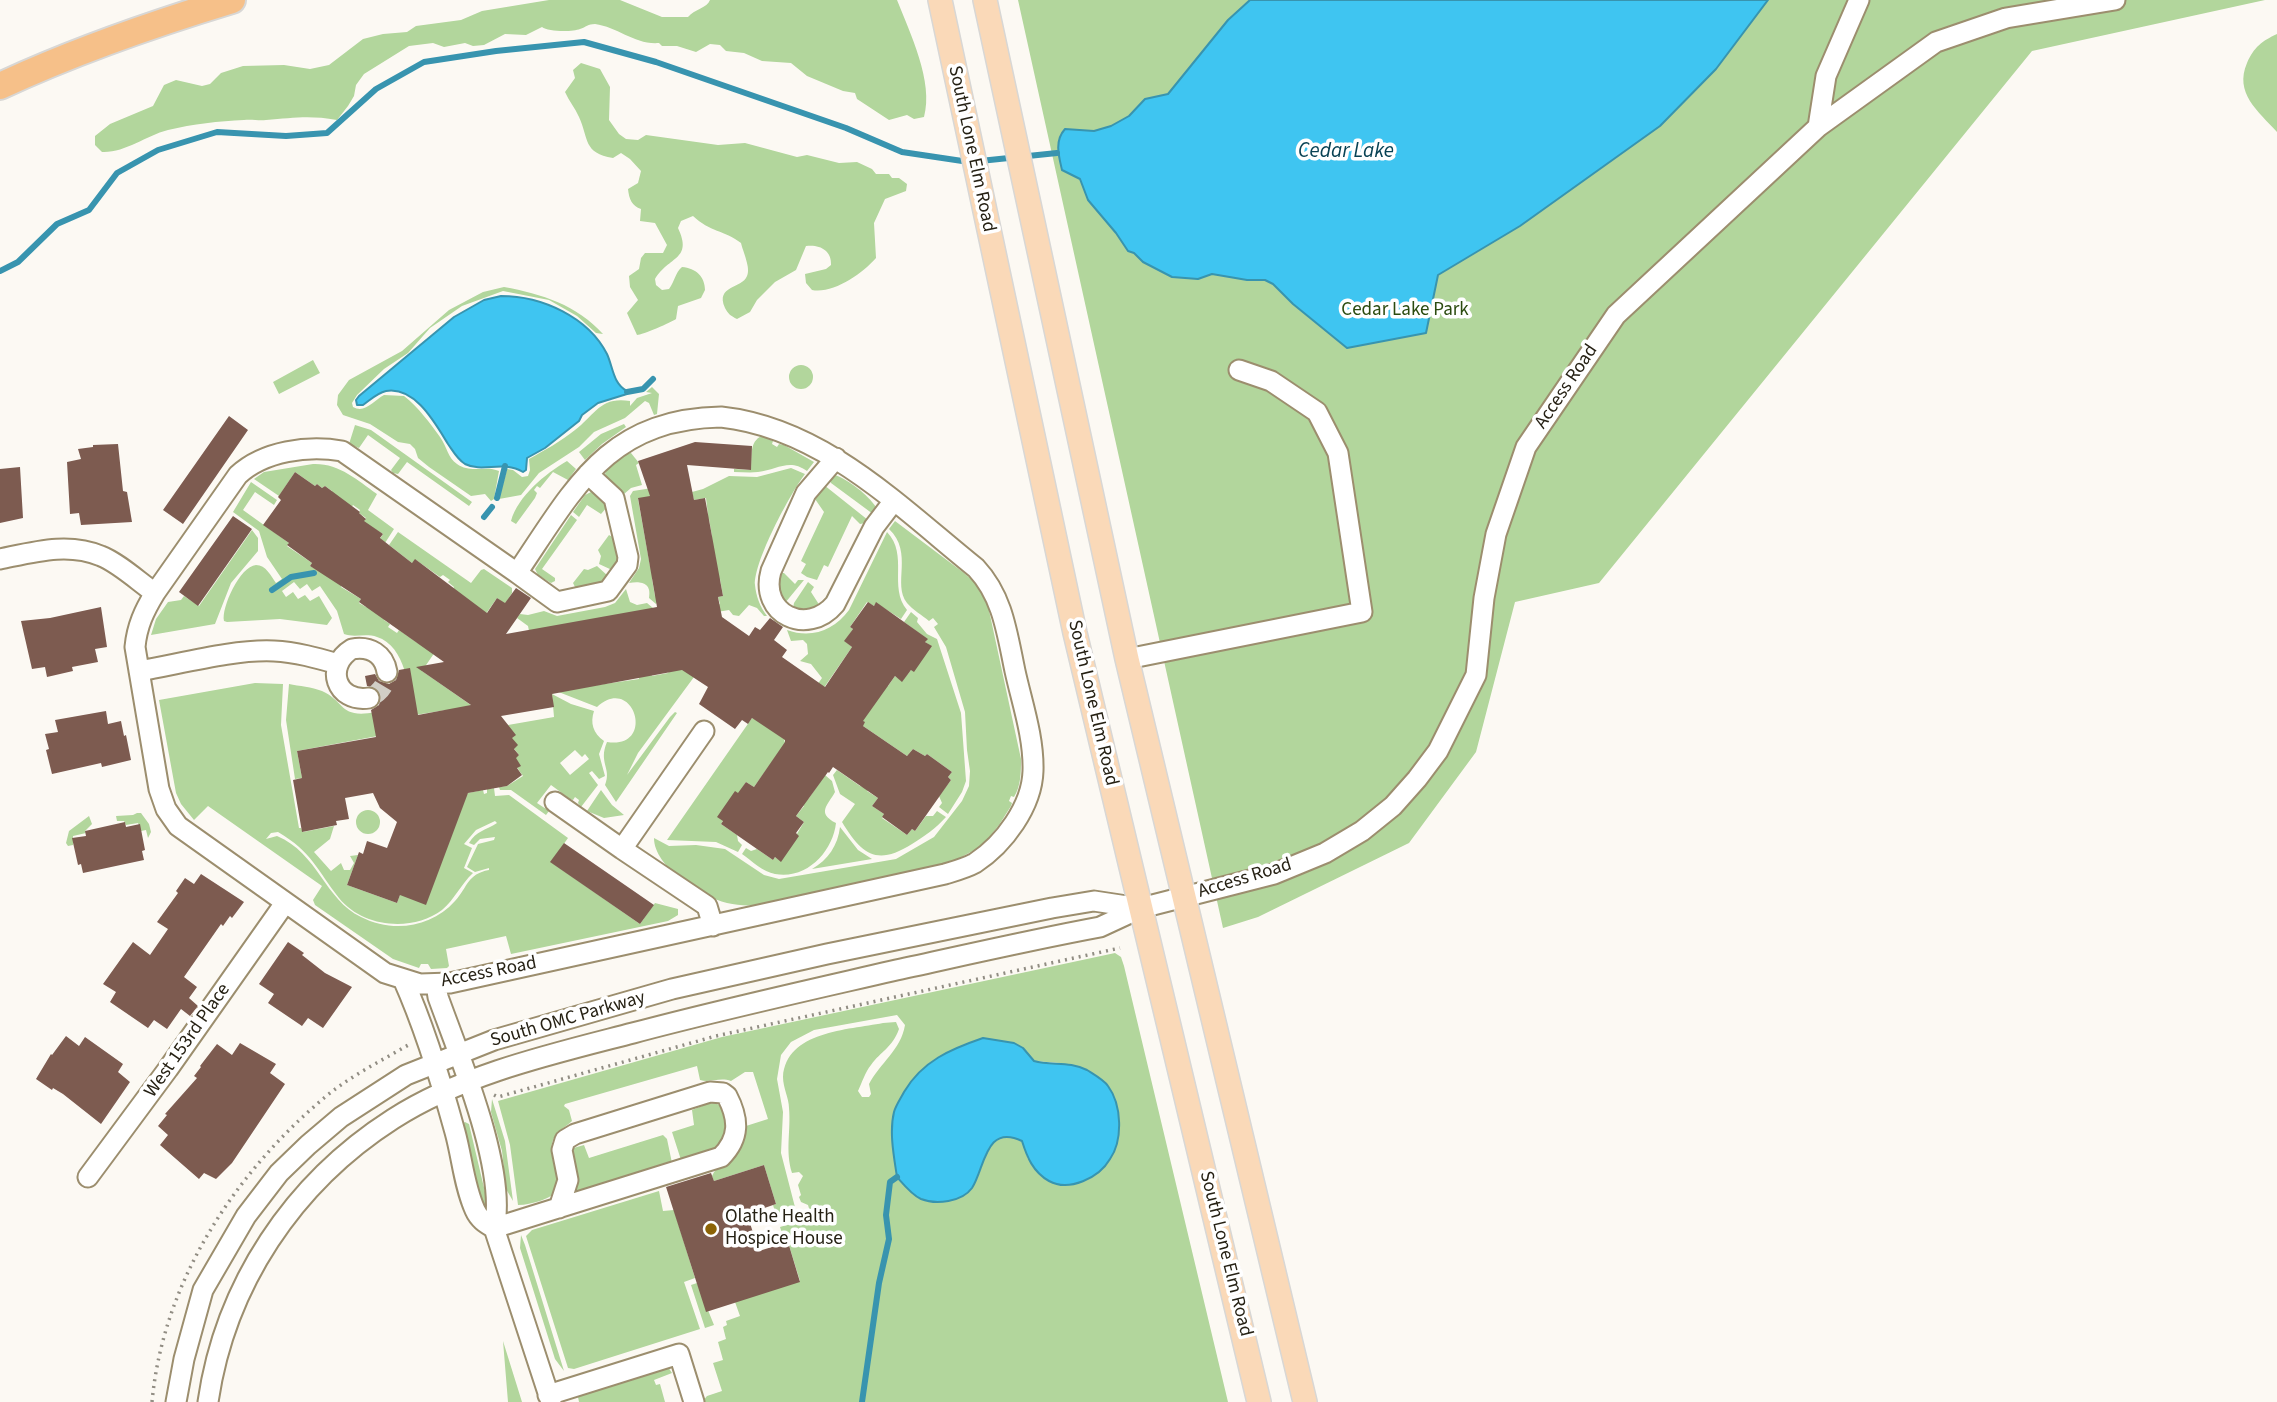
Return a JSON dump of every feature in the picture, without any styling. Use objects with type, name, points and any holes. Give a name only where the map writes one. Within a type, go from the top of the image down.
[{"type":"highway","points":[[0,86],[140,29],[232,0]]},
{"type":"main road","name":"South Lone Elm Road","points":[[940,0],[1075,633],[1259,1402]]},
{"type":"main road","points":[[985,0],[1127,659],[1305,1402]]},
{"type":"street","points":[[1818,127],[1826,76],[1859,0]]},
{"type":"street","name":"Access Road","points":[[1184,898],[1274,874],[1325,853],[1362,831],[1393,806],[1438,751],[1476,675],[1484,598],[1496,534],[1526,447],[1616,315],[1818,127],[1936,41],[2006,18],[2115,0]]},
{"type":"street","points":[[1127,659],[1362,612],[1338,453],[1317,412],[1271,381],[1239,370]]},
{"type":"street","name":"Access Road","points":[[517,573],[572,492],[588,474],[612,450],[634,437],[674,421],[731,418],[765,426],[836,458],[976,568],[994,590],[1000,604],[1031,746],[1033,772],[1026,800],[1015,821],[1000,840],[974,863],[960,869],[713,926],[436,984],[403,979],[386,973],[184,831],[166,809],[159,789],[135,647],[137,628],[155,593],[247,466],[259,460],[310,449],[342,451],[557,602],[608,592],[627,565],[628,557],[614,498],[588,474]]},
{"type":"street","points":[[836,458],[806,493],[771,572],[767,583],[779,611],[798,620],[808,621],[828,612],[835,604],[874,527],[893,502]]},
{"type":"street","points":[[0,559],[61,548],[80,550],[103,556],[155,593]]},
{"type":"street","points":[[369,698],[359,699],[344,692],[337,678],[338,664],[345,654],[361,648],[377,653],[383,659],[387,672]]},
{"type":"street","points":[[139,671],[241,653],[272,651],[305,655],[338,664]]},
{"type":"street","points":[[622,849],[704,731]]},
{"type":"street","points":[[555,802],[707,906],[713,926]]},
{"type":"street","name":"South OMC Parkway","points":[[208,1402],[232,1311],[271,1238],[291,1208],[355,1146],[394,1118],[468,1082],[538,1059],[723,1009],[1100,927],[1141,908],[1184,898]]},
{"type":"street","name":"South OMC Parkway","points":[[176,1402],[184,1359],[203,1290],[246,1216],[279,1173],[341,1116],[405,1076],[494,1040],[672,989],[827,954],[1094,901],[1141,908]]},
{"type":"street","name":"West 153rd Place","points":[[88,1177],[285,903]]},
{"type":"street","points":[[403,979],[434,1064],[475,1211],[483,1222],[494,1228],[559,1208],[721,1157],[735,1140],[737,1131],[727,1096],[710,1092],[575,1134],[565,1140],[562,1150],[568,1180],[559,1208]]},
{"type":"street","points":[[436,984],[487,1142],[497,1202],[494,1228],[550,1398],[679,1354],[694,1402]]},
{"type":"path","points":[[494,1095],[498,1097],[716,1035],[1120,948]]},
{"type":"green space","points":[[549,0],[620,0],[662,17],[688,17],[710,0],[897,0],[923,73],[926,89],[924,117],[914,119],[907,115],[889,120],[857,99],[855,93],[843,91],[807,76],[791,63],[762,61],[744,53],[726,51],[720,45],[710,44],[696,52],[677,46],[662,46],[591,24],[572,31],[555,31],[542,27],[526,35],[505,34],[484,45],[473,46],[465,43],[444,47],[433,43],[409,46],[364,74],[356,85],[354,96],[337,120],[301,117],[216,122],[168,130],[110,152],[102,152],[95,145],[95,136],[110,124],[153,106],[164,85],[176,80],[202,86],[210,84],[221,73],[243,66],[284,65],[310,69],[329,65],[363,39],[407,32],[416,26],[461,20],[482,11]]},
{"type":"green space","name":"Cedar Lake Park","points":[[1018,0],[2265,0],[2032,51],[1599,583],[1515,602],[1476,752],[1409,843],[1258,917],[1223,928]]},
{"type":"green space","points":[[2277,34],[2277,132],[2250,101],[2244,74],[2256,49]]},
{"type":"green space","points":[[581,63],[600,69],[610,87],[609,120],[626,139],[638,140],[646,135],[718,145],[745,143],[797,157],[807,155],[839,163],[857,162],[876,174],[889,174],[892,178],[899,178],[907,184],[906,191],[885,199],[874,223],[876,258],[847,282],[829,289],[812,290],[806,283],[805,274],[826,269],[831,265],[831,260],[824,249],[806,246],[796,270],[775,282],[757,300],[750,312],[737,319],[727,312],[723,301],[726,291],[744,280],[748,273],[741,243],[693,216],[681,221],[678,228],[683,246],[681,252],[655,279],[656,285],[662,290],[669,289],[680,269],[687,268],[701,277],[705,290],[701,298],[678,306],[676,319],[637,335],[627,313],[638,300],[630,287],[629,276],[639,269],[645,253],[663,253],[667,245],[655,223],[640,221],[641,209],[630,199],[628,189],[638,183],[641,171],[621,153],[613,158],[603,156],[588,144],[579,117],[565,92],[575,78],[573,70]]},
{"type":"green space","points":[[504,287],[558,302],[582,315],[603,334],[596,333],[577,316],[549,300],[503,291],[462,306],[430,328],[408,353],[384,369],[352,403],[353,407],[362,409],[384,395],[404,396],[428,421],[457,464],[468,468],[499,471],[494,499],[491,501],[485,494],[471,496],[418,458],[410,444],[398,442],[370,424],[343,415],[337,405],[338,395],[349,380],[402,351],[449,310],[483,292]]},
{"type":"green space","points":[[313,360],[320,373],[279,394],[273,382]]},
{"type":"green space","points":[[801,365],[809,369],[813,377],[809,385],[801,389],[793,385],[789,377],[793,369]]},
{"type":"green space","points":[[652,387],[659,394],[657,414],[654,415],[649,403],[645,401],[625,418],[594,432],[579,447],[539,473],[521,495],[499,499],[507,469],[522,477],[528,476],[529,459],[569,434],[599,408],[620,400],[630,401],[630,406],[637,398],[652,393],[646,392]]},
{"type":"green space","points":[[624,424],[626,427],[585,460],[579,452],[601,434]]},
{"type":"green space","points":[[355,425],[371,430],[472,502],[469,506],[407,462],[398,474],[393,473],[391,470],[400,458],[368,435],[359,448],[349,444]]},
{"type":"green space","points":[[762,436],[773,441],[772,444],[777,447],[779,444],[784,445],[814,462],[807,471],[789,465],[758,472],[734,472],[734,469],[751,470],[753,446]]},
{"type":"green space","points":[[631,453],[639,463],[636,465],[642,485],[631,488],[624,494],[605,474],[616,460]]},
{"type":"green space","points":[[567,461],[576,469],[568,480],[553,472],[540,488],[537,486],[534,490],[537,493],[535,498],[516,524],[511,521],[533,486]]},
{"type":"green space","points":[[313,464],[339,469],[377,494],[368,510],[394,529],[385,543],[380,539],[383,534],[363,522],[366,518],[359,513],[360,510],[353,505],[350,509],[330,495],[332,491],[325,486],[315,486],[295,472],[279,496],[254,479],[264,472]]},
{"type":"green space","points":[[791,468],[805,474],[774,528],[756,574],[756,593],[767,616],[749,605],[739,616],[733,615],[729,610],[717,612],[716,606],[720,604],[718,597],[723,596],[720,579],[715,580],[715,553],[708,537],[712,536],[709,519],[704,517],[708,515],[706,498],[694,500],[692,492],[729,476],[757,477]]},
{"type":"green space","points":[[835,475],[852,484],[868,498],[876,507],[873,514],[831,483],[829,479]]},
{"type":"green space","points":[[251,482],[277,500],[274,505],[255,492],[243,510],[289,543],[287,546],[312,563],[310,566],[342,584],[341,587],[361,599],[359,603],[366,607],[369,604],[387,616],[384,620],[390,624],[388,627],[397,633],[399,630],[435,652],[422,671],[478,710],[446,710],[415,715],[405,670],[394,650],[387,642],[377,637],[344,634],[337,611],[320,586],[312,591],[307,584],[300,589],[294,582],[282,591],[286,597],[293,592],[298,599],[305,595],[310,601],[319,596],[332,618],[327,625],[280,619],[224,621],[225,607],[233,588],[250,567],[263,567],[276,583],[282,579],[267,557],[259,531],[233,512]]},
{"type":"green space","points":[[824,485],[868,520],[860,524],[852,516],[828,567],[824,565],[817,580],[801,573],[806,564],[801,561],[824,512],[815,499]]},
{"type":"green space","points":[[665,486],[669,493],[638,499],[650,566],[656,578],[652,579],[655,596],[660,598],[656,604],[649,598],[647,586],[629,583],[639,568],[641,559],[630,496],[633,491]]},
{"type":"green space","points":[[591,492],[607,502],[608,506],[601,514],[587,505],[579,517],[573,512],[585,495]]},
{"type":"green space","points":[[571,515],[577,520],[542,569],[555,578],[551,583],[538,575],[535,569]]},
{"type":"green space","points":[[895,521],[964,573],[980,587],[987,601],[1021,759],[1019,784],[1014,797],[1011,796],[1009,801],[1011,806],[982,846],[952,862],[760,905],[732,904],[705,894],[670,869],[656,849],[654,838],[669,846],[696,845],[725,849],[764,875],[779,879],[896,859],[934,837],[962,801],[969,786],[970,771],[965,712],[946,647],[934,627],[938,624],[933,618],[929,621],[915,610],[903,595],[900,548],[889,529]]},
{"type":"green space","points":[[252,530],[258,538],[258,551],[231,583],[215,624],[151,635],[156,619],[168,602],[181,600],[184,596],[199,606]]},
{"type":"green space","points":[[398,532],[471,583],[484,569],[512,588],[512,593],[505,604],[497,598],[483,618],[453,590],[454,587],[448,582],[450,580],[443,575],[440,577],[416,560],[412,563],[389,545]]},
{"type":"green space","points":[[887,532],[897,551],[899,591],[907,610],[901,619],[876,603],[874,606],[867,602],[850,627],[853,629],[845,641],[852,647],[823,689],[817,685],[822,678],[811,664],[800,661],[808,654],[807,644],[803,640],[791,641],[787,630],[814,633],[822,631],[843,617],[849,610]]},
{"type":"green space","points":[[609,535],[614,538],[619,560],[612,570],[599,564],[601,556],[598,550]]},
{"type":"green space","points":[[597,566],[608,576],[602,584],[576,589],[573,583],[584,569]]},
{"type":"green space","points":[[780,573],[784,573],[795,584],[798,580],[804,580],[785,603],[777,585]]},
{"type":"green space","points":[[808,582],[814,587],[811,592],[820,606],[806,612],[793,608]]},
{"type":"green space","points":[[626,589],[630,602],[637,605],[647,603],[653,608],[648,614],[530,636],[528,626],[517,618],[520,614],[544,611],[557,616],[605,607],[615,603]]},
{"type":"green space","points":[[911,612],[918,618],[917,622],[927,634],[937,639],[961,713],[966,781],[948,814],[939,807],[942,803],[939,796],[951,780],[948,777],[952,772],[927,754],[925,756],[913,749],[907,756],[863,726],[860,719],[884,684],[888,686],[895,676],[902,681],[931,646],[925,642],[927,639],[904,622]]},
{"type":"green space","points":[[675,662],[694,677],[638,753],[627,775],[670,717],[677,713],[616,802],[605,785],[607,774],[604,755],[607,742],[622,741],[632,735],[636,725],[630,705],[621,699],[610,699],[597,707],[556,691],[639,679],[638,674],[651,672],[652,676],[668,673]]},
{"type":"green space","points":[[255,683],[283,684],[281,725],[299,828],[303,832],[334,826],[330,839],[314,852],[331,871],[341,863],[344,870],[350,870],[354,863],[350,856],[358,855],[347,885],[397,903],[468,793],[483,790],[484,794],[487,789],[494,788],[495,796],[509,795],[568,838],[551,862],[640,924],[655,903],[678,909],[678,915],[668,921],[511,954],[506,936],[446,949],[449,966],[447,968],[431,969],[428,964],[421,964],[419,968],[393,959],[315,905],[313,900],[322,886],[208,806],[194,820],[176,793],[159,700]],"holes":[[[495,821],[497,823],[478,833],[469,843],[474,845],[480,839],[495,837],[494,840],[478,844],[467,867],[475,872],[489,870],[472,878],[455,901],[435,917],[411,925],[398,926],[385,925],[361,917],[338,900],[302,853],[277,836],[266,839],[271,833],[278,832],[299,847],[339,898],[361,916],[389,924],[403,924],[430,917],[447,906],[473,873],[464,868],[472,848],[464,844],[476,830]]]},
{"type":"green space","points":[[289,684],[322,691],[355,713],[376,712],[399,732],[297,751],[302,778],[295,779],[286,720]]},
{"type":"green space","points":[[552,694],[571,704],[594,711],[593,728],[604,741],[599,754],[605,776],[599,779],[592,771],[589,773],[598,785],[581,807],[575,797],[570,799],[551,785],[537,803],[549,811],[546,815],[511,790],[500,790],[499,787],[507,786],[523,776],[516,766],[514,756],[519,755],[512,746],[508,725],[554,717]],"holes":[[[575,750],[582,757],[585,754],[589,759],[570,775],[560,763]]]},
{"type":"green space","points":[[752,718],[791,731],[784,741],[789,745],[784,745],[754,787],[746,782],[721,824],[737,835],[742,845],[738,852],[716,842],[667,840]]},
{"type":"green space","points":[[837,770],[860,786],[870,788],[867,791],[878,798],[872,806],[884,814],[882,818],[907,835],[912,829],[915,831],[926,816],[933,816],[937,811],[946,817],[926,835],[900,851],[871,854],[856,842],[842,822],[855,804],[840,794],[833,775]]},
{"type":"green space","points":[[825,775],[832,781],[835,792],[825,812],[826,816],[836,823],[830,844],[816,861],[798,872],[775,874],[762,869],[742,854],[746,848],[751,851],[757,849],[773,860],[775,857],[781,861],[804,822],[796,816],[804,806],[801,804],[809,798]]},
{"type":"green space","points":[[601,790],[624,815],[604,818],[587,811]]},
{"type":"green space","points":[[368,810],[377,813],[380,822],[377,831],[368,834],[359,831],[356,822],[359,813]]},
{"type":"green space","points":[[141,813],[149,824],[151,832],[148,838],[146,830],[141,831],[138,823],[126,825],[124,821],[117,821],[116,816]]},
{"type":"green space","points":[[89,816],[92,824],[86,833],[73,836],[73,845],[68,846],[66,843],[69,831]]},
{"type":"green space","points":[[840,827],[858,850],[872,859],[812,869],[831,851]]},
{"type":"green space","points":[[1115,953],[1121,957],[1228,1402],[702,1402],[707,1396],[722,1391],[713,1363],[723,1360],[718,1342],[726,1339],[723,1327],[727,1325],[726,1321],[740,1316],[735,1302],[800,1281],[788,1242],[785,1242],[780,1227],[803,1222],[811,1215],[808,1205],[801,1202],[799,1197],[801,1195],[798,1185],[803,1176],[799,1172],[792,1173],[790,1165],[789,1104],[783,1077],[787,1062],[795,1050],[821,1035],[896,1022],[899,1029],[896,1035],[869,1068],[858,1091],[862,1097],[869,1097],[869,1084],[895,1049],[905,1025],[897,1015],[814,1030],[791,1042],[781,1055],[777,1079],[783,1112],[781,1153],[796,1211],[795,1215],[778,1221],[773,1205],[776,1204],[764,1165],[714,1181],[712,1176],[739,1150],[746,1126],[768,1119],[753,1072],[745,1072],[731,1081],[704,1081],[700,1080],[697,1066],[565,1104],[572,1121],[556,1134],[551,1149],[557,1175],[557,1190],[540,1201],[524,1205],[518,1205],[510,1145],[498,1101],[722,1037]],"holes":[[[1023,1048],[1034,1061],[1060,1063],[1028,1159],[1022,1141],[1008,1137],[999,1138],[992,1144],[975,1182],[969,1189],[946,1199],[921,1199]]]},
{"type":"green space","points":[[492,1099],[505,1141],[513,1201],[506,1189],[502,1151],[491,1112]]},
{"type":"green space","points":[[712,1102],[722,1106],[728,1130],[718,1147],[681,1160],[672,1132],[694,1125],[692,1110]]},
{"type":"green space","points":[[462,1124],[469,1124],[489,1209],[486,1212],[478,1193]]},
{"type":"green space","points":[[663,1135],[667,1139],[672,1163],[575,1192],[577,1180],[570,1149],[584,1145],[589,1158]]},
{"type":"green space","points":[[659,1191],[663,1211],[674,1210],[695,1278],[684,1282],[700,1329],[574,1369],[568,1368],[526,1236],[532,1230]]},
{"type":"green space","points":[[521,1235],[564,1371],[555,1359],[520,1248]]},
{"type":"green space","points":[[697,1283],[714,1325],[705,1328],[691,1285]]},
{"type":"green space","points":[[503,1341],[522,1402],[508,1402]]},
{"type":"green space","points":[[668,1367],[672,1373],[654,1380],[656,1385],[660,1384],[665,1402],[579,1402],[578,1397],[583,1394]]},
{"type":"water","name":"Cedar Lake","points":[[1250,0],[1768,0],[1716,69],[1660,126],[1520,226],[1438,275],[1426,333],[1347,348],[1265,280],[1212,274],[1198,279],[1172,277],[1143,262],[1128,251],[1088,200],[1080,179],[1062,170],[1058,144],[1065,129],[1094,131],[1111,126],[1129,116],[1145,99],[1168,94],[1228,20]]},
{"type":"water","points":[[501,296],[532,300],[576,319],[599,341],[607,354],[616,380],[627,394],[598,403],[582,415],[579,421],[545,448],[527,458],[526,470],[523,472],[508,467],[465,464],[455,455],[423,408],[406,394],[386,391],[363,405],[357,405],[359,396],[454,317],[484,300]]},
{"type":"water","points":[[983,1038],[1014,1043],[1023,1048],[1034,1061],[1080,1067],[1106,1084],[1116,1103],[1119,1133],[1110,1159],[1099,1172],[1074,1184],[1049,1181],[1031,1164],[1022,1141],[1010,1137],[1000,1138],[993,1143],[972,1188],[955,1199],[941,1202],[921,1199],[897,1177],[892,1128],[895,1109],[904,1092],[928,1064]]},
{"type":"building","points":[[229,416],[248,430],[183,524],[163,510]]},
{"type":"building","points":[[695,442],[752,446],[751,470],[687,465],[694,500],[705,498],[723,596],[718,597],[722,617],[749,636],[755,627],[760,630],[770,618],[783,627],[774,640],[787,650],[782,657],[825,687],[852,647],[844,641],[853,629],[850,627],[868,602],[874,606],[876,602],[928,639],[925,642],[932,646],[914,672],[911,670],[902,682],[895,676],[863,721],[863,726],[907,756],[913,749],[925,756],[927,754],[952,772],[948,777],[951,780],[915,831],[912,829],[907,835],[882,817],[884,814],[872,806],[878,798],[833,767],[796,816],[804,822],[796,833],[799,836],[781,862],[757,849],[721,824],[723,821],[717,817],[735,791],[738,793],[746,782],[754,787],[785,740],[752,718],[748,724],[742,720],[735,729],[699,704],[708,687],[682,670],[552,694],[554,707],[501,716],[516,735],[512,738],[518,745],[514,749],[519,755],[516,758],[521,766],[517,768],[522,775],[507,786],[468,793],[426,905],[400,895],[397,903],[347,885],[359,852],[363,854],[367,841],[387,848],[397,822],[380,808],[373,793],[345,798],[349,819],[336,821],[337,825],[302,832],[293,780],[302,778],[297,751],[376,737],[371,710],[379,705],[381,697],[376,688],[367,686],[365,676],[375,674],[379,681],[389,684],[396,680],[399,670],[410,668],[418,715],[471,705],[416,667],[444,662],[359,602],[361,599],[310,566],[312,563],[263,525],[281,500],[278,497],[295,472],[315,486],[325,486],[360,512],[366,519],[364,521],[383,534],[380,538],[412,563],[415,559],[487,613],[497,598],[505,603],[516,588],[531,598],[506,634],[657,607],[638,498],[650,496],[638,461]]},
{"type":"building","points":[[118,444],[123,491],[127,492],[132,522],[81,525],[79,513],[70,514],[67,462],[81,459],[78,449],[93,445]]},
{"type":"building","points":[[20,467],[23,518],[0,523],[0,469]]},
{"type":"building","points":[[233,516],[252,529],[198,606],[179,592]]},
{"type":"building","points":[[101,607],[107,647],[95,649],[98,662],[72,667],[73,671],[47,677],[45,667],[32,669],[21,621]]},
{"type":"building","points":[[106,711],[108,724],[121,721],[131,760],[102,767],[101,763],[52,774],[45,734],[58,732],[55,720]]},
{"type":"building","points":[[125,822],[126,827],[140,824],[144,860],[83,873],[81,864],[78,865],[72,838],[86,836],[85,831]]},
{"type":"building","points":[[564,843],[654,905],[640,924],[550,862]]},
{"type":"building","points":[[201,874],[244,902],[232,918],[230,916],[223,926],[221,924],[184,977],[197,987],[189,998],[198,1006],[190,1016],[181,1009],[167,1029],[154,1020],[148,1028],[110,1002],[116,992],[103,984],[133,942],[150,955],[168,929],[157,922],[178,893],[176,891],[185,878],[194,884]]},
{"type":"building","points":[[288,942],[325,973],[352,987],[323,1028],[308,1018],[302,1026],[268,1003],[274,994],[259,984]]},
{"type":"building","points":[[66,1036],[79,1046],[85,1037],[123,1064],[118,1072],[130,1082],[101,1124],[63,1094],[36,1079]]},
{"type":"building","points":[[240,1043],[276,1064],[270,1073],[285,1084],[232,1163],[216,1179],[204,1173],[199,1179],[160,1145],[168,1135],[158,1126],[167,1115],[165,1114],[197,1078],[194,1076],[217,1044],[232,1055]]},
{"type":"building","name":"Olathe Health Hospice House","points":[[764,1165],[776,1204],[747,1214],[759,1251],[788,1242],[800,1282],[706,1312],[666,1187],[711,1173],[714,1181]]},
{"type":"waterway","points":[[0,271],[18,262],[57,224],[89,210],[117,173],[158,150],[217,132],[286,136],[327,133],[376,89],[424,62],[496,51],[584,42],[656,62],[846,128],[902,152],[969,162]]},
{"type":"waterway","points":[[980,161],[1057,153]]},
{"type":"waterway","points":[[627,392],[643,389],[653,379]]},
{"type":"waterway","points":[[497,498],[505,466]]},
{"type":"waterway","points":[[484,517],[492,507]]},
{"type":"waterway","points":[[272,590],[291,577],[314,573]]},
{"type":"waterway","points":[[862,1402],[879,1283],[889,1239],[886,1215],[890,1182],[897,1177]]},
{"type":"tunnel","points":[[369,698],[382,688],[387,672]]},
{"type":"place","name":"Olathe Health Hospice House","points":[[711,1229]]}]
